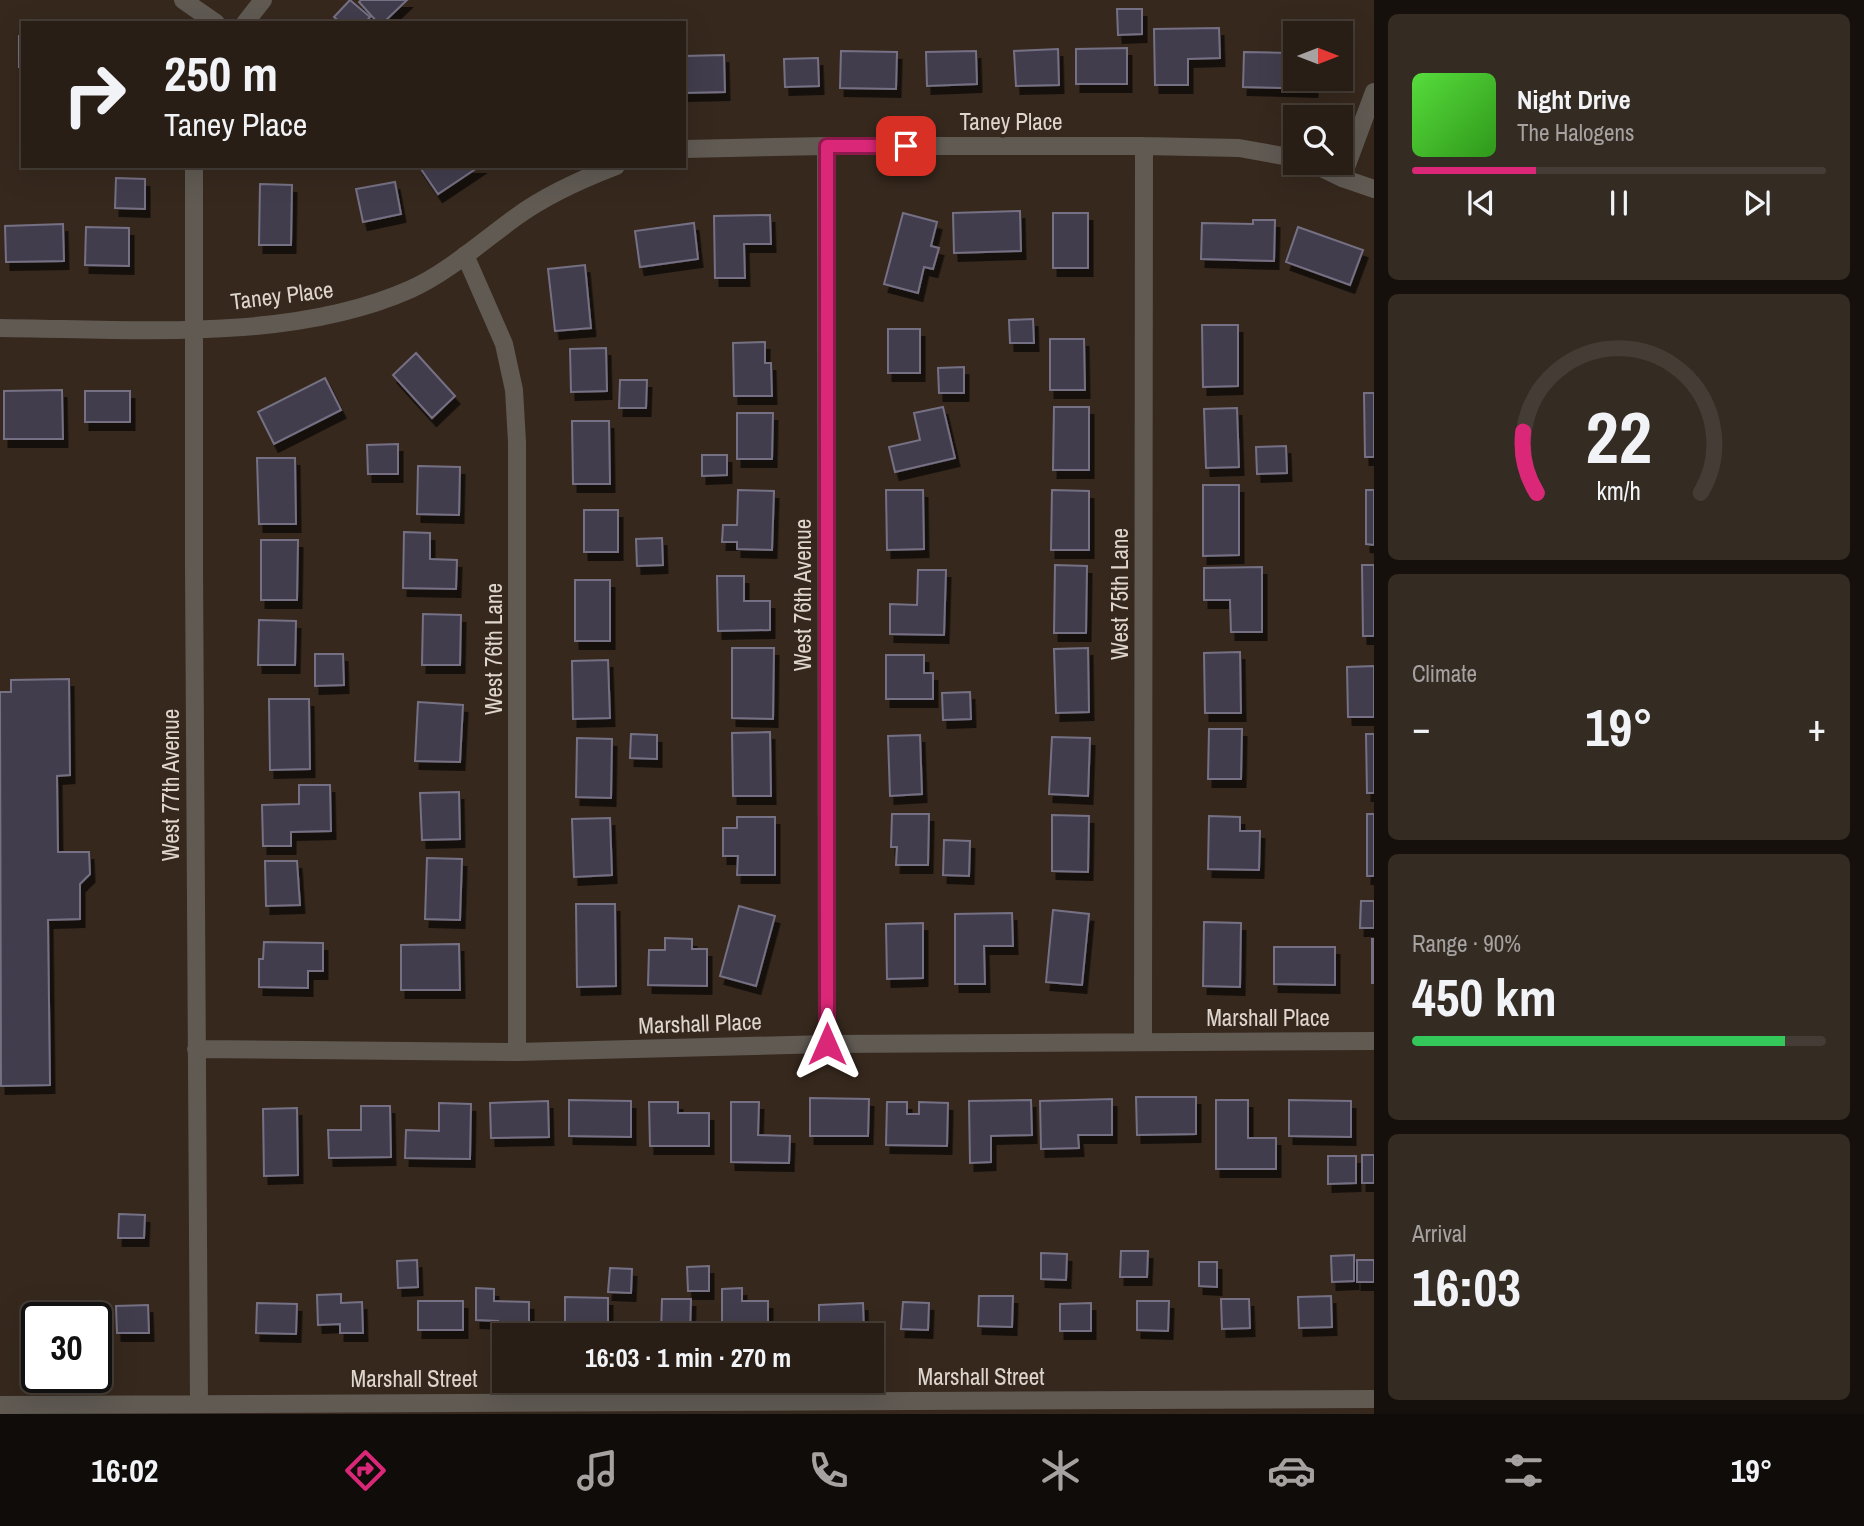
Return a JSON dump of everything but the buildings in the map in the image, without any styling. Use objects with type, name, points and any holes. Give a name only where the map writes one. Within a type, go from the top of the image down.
[{"type":"street","points":[[183,0],[213,21]]},
{"type":"street","points":[[247,21],[263,0]]},
{"type":"street","points":[[1342,178],[1374,92]]},
{"type":"street","name":"West 76th Avenue","points":[[827,146],[827,1044]]},
{"type":"street","name":"Taney Place","points":[[686,149],[1143,146],[1239,148],[1283,156]]},
{"type":"street","name":"West 75th Lane","points":[[1143,146],[1143,1042]]},
{"type":"street","name":"West 77th Avenue","points":[[194,168],[199,1404]]},
{"type":"street","name":"Taney Place","points":[[0,328],[193,329],[315,319],[366,306],[413,288],[464,255],[519,214],[582,179],[611,168]]},
{"type":"street","points":[[1336,175],[1374,189]]},
{"type":"street","name":"West 76th Lane","points":[[464,255],[503,344],[514,390],[517,442],[517,1052]]},
{"type":"street","name":"Marshall Place","points":[[196,1049],[517,1052],[827,1044],[1374,1041]]},
{"type":"street","name":"Marshall Street","points":[[0,1405],[1374,1399]]},
{"type":"route","points":[[827,1044],[827,146],[906,146]]}]
